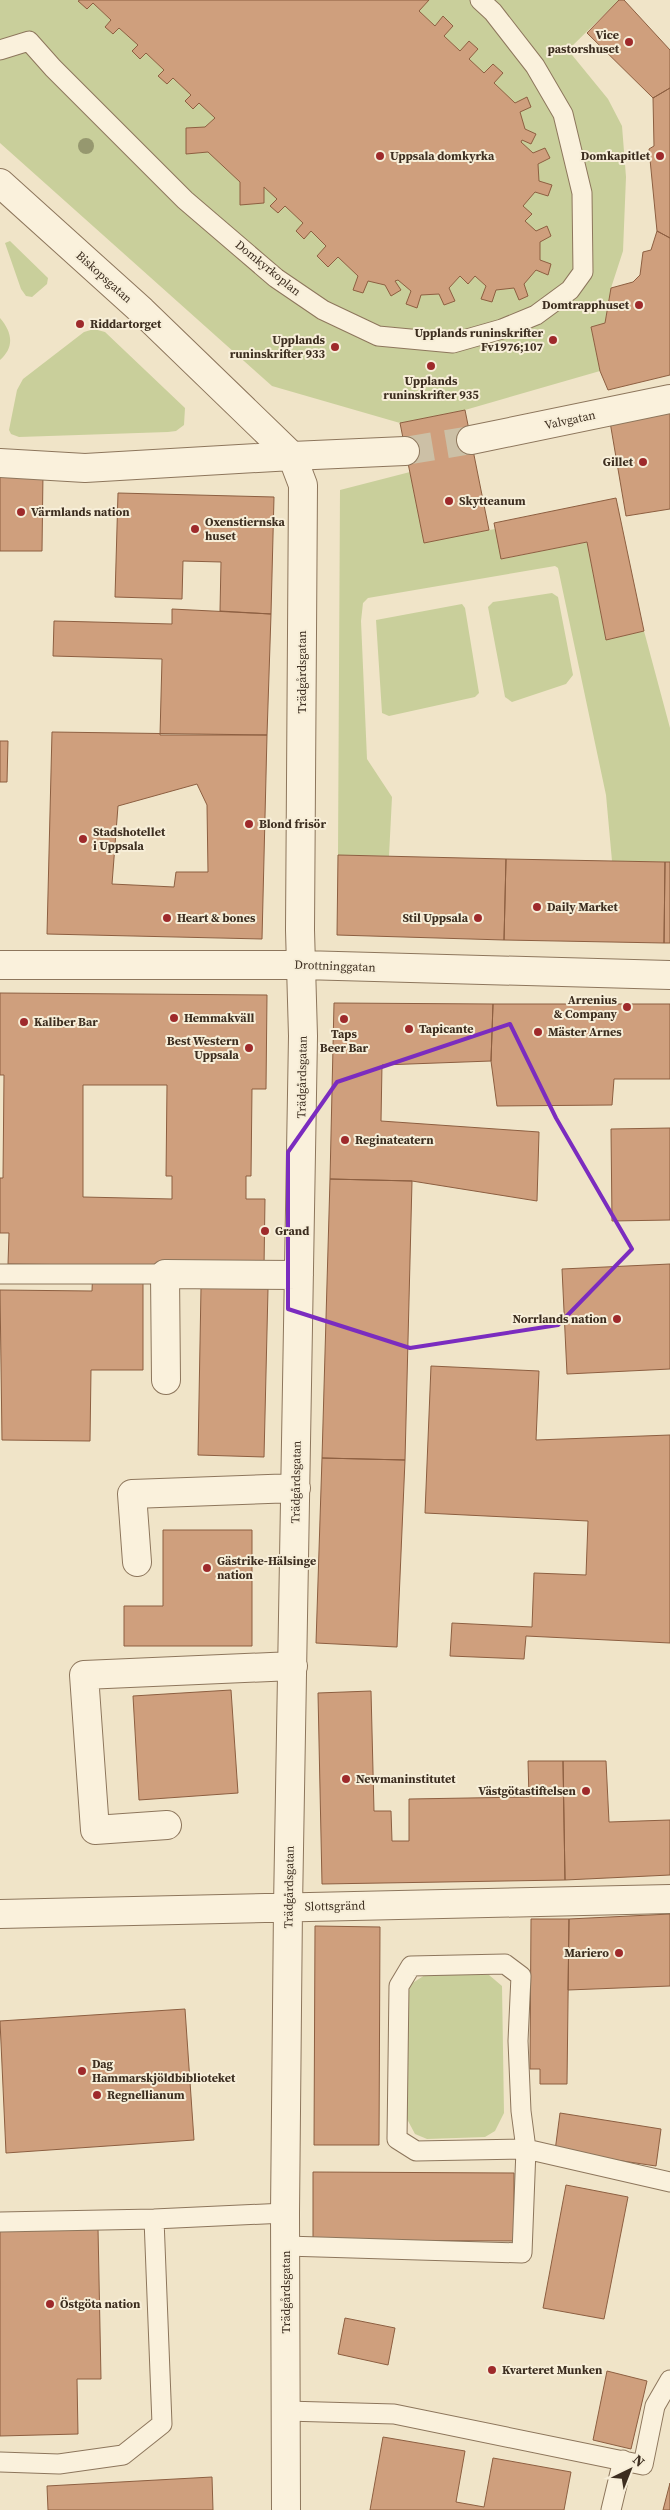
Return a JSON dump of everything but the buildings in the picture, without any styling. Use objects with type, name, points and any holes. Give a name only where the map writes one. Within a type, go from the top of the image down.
[{"type":"street","name":"Biskopsgatan","points":[[0,184],[142,310],[292,456]]},
{"type":"street","name":"Valvgatan","points":[[471,440],[670,399]]},
{"type":"street","points":[[0,463],[85,468],[405,451]]},
{"type":"street","name":"Trädgårdsgatan","points":[[286,2510],[285,2213],[288,1907],[303,1036],[303,485],[292,456]]},
{"type":"street","name":"Drottninggatan","points":[[0,965],[302,965],[670,975]]},
{"type":"street","points":[[166,1380],[165,1274],[299,1275]]},
{"type":"street","points":[[137,1562],[132,1494],[296,1488]]},
{"type":"street","points":[[167,1825],[95,1830],[84,1675],[293,1666]]},
{"type":"street","name":"Slottsgränd","points":[[0,1914],[670,1899]]},
{"type":"lane","name":"Domkyrkoplan","points":[[0,50],[29,41],[53,68],[185,200],[276,278],[323,310],[378,336],[453,343],[502,329],[536,315],[570,290],[583,272],[582,192],[563,114],[536,66],[493,12],[480,0]]},
{"type":"lane","points":[[0,1274],[165,1274]]},
{"type":"lane","points":[[286,2246],[522,2253],[526,2149],[520,2102],[518,2041],[520,1976],[505,1964],[411,1966],[399,1986],[397,2139],[416,2151],[526,2149],[670,2182]]},
{"type":"lane","points":[[0,2222],[154,2219],[285,2213]]},
{"type":"lane","points":[[0,2462],[59,2464],[123,2455],[162,2424],[154,2219]]},
{"type":"lane","points":[[286,2411],[394,2414],[643,2465],[655,2406],[670,2380]]},
{"type":"lane","points":[[611,2510],[623,2460]]},
{"type":"highlighted area","points":[[510,1024],[556,1118],[632,1249],[558,1325],[410,1348],[288,1309],[288,1152],[337,1082]]},
{"type":"green space","points":[[0,0],[619,0],[568,50],[608,99],[622,126],[626,177],[623,251],[611,288],[605,323],[591,327],[600,371],[465,410],[400,423],[272,386],[0,143]]},
{"type":"green space","points":[[10,241],[48,278],[47,284],[32,297],[26,296],[21,289],[5,243]]},
{"type":"green space","points":[[0,318],[9,334],[10,345],[0,360]]},
{"type":"green space","points":[[94,329],[105,332],[185,408],[184,425],[176,431],[168,432],[19,437],[11,434],[9,430],[17,390],[23,379],[84,332]]},
{"type":"green space","points":[[410,472],[424,542],[495,529],[502,559],[587,542],[606,640],[644,631],[670,728],[670,862],[612,861],[606,795],[558,568],[555,566],[368,598],[363,603],[361,621],[367,759],[392,797],[389,856],[338,855],[340,490]]},
{"type":"green space","points":[[552,593],[558,597],[573,675],[566,684],[512,702],[505,697],[488,607],[493,602]]},
{"type":"green space","points":[[462,604],[465,608],[479,693],[475,697],[389,716],[382,713],[376,620]]},
{"type":"green space","points":[[425,1975],[489,1975],[502,1986],[504,2113],[495,2131],[485,2137],[427,2139],[415,2134],[407,2119],[406,2002],[411,1984]]},
{"type":"tunnel","points":[[405,451],[471,440]]},
{"type":"place","name":"Vice pastorshuset","points":[[629,42]]},
{"type":"place","name":"Uppsala domkyrka","points":[[380,156]]},
{"type":"place","name":"Domkapitlet","points":[[660,156]]},
{"type":"place","name":"Domtrapphuset","points":[[639,305]]},
{"type":"place","name":"Riddartorget","points":[[80,324]]},
{"type":"place","name":"Upplands runinskrifter Fv1976;107","points":[[553,340]]},
{"type":"place","name":"Upplands runinskrifter 933","points":[[335,347]]},
{"type":"place","name":"Upplands runinskrifter 935","points":[[431,366]]},
{"type":"place","name":"Gillet","points":[[643,462]]},
{"type":"place","name":"Skytteanum","points":[[449,501]]},
{"type":"place","name":"Värmlands nation","points":[[21,512]]},
{"type":"place","name":"Oxenstiernska huset","points":[[195,529]]},
{"type":"place","name":"Blond frisör","points":[[249,824]]},
{"type":"place","name":"Stadshotellet i Uppsala","points":[[83,839]]},
{"type":"place","name":"Daily Market","points":[[537,907]]},
{"type":"place","name":"Heart & bones","points":[[167,918]]},
{"type":"place","name":"Stil Uppsala","points":[[478,918]]},
{"type":"place","name":"Arrenius & Company","points":[[627,1007]]},
{"type":"place","name":"Hemmakväll","points":[[174,1018]]},
{"type":"place","name":"Taps Beer Bar","points":[[344,1019]]},
{"type":"place","name":"Kaliber Bar","points":[[24,1022]]},
{"type":"place","name":"Tapicante","points":[[409,1029]]},
{"type":"place","name":"Mäster Arnes","points":[[538,1032]]},
{"type":"place","name":"Best Western Uppsala","points":[[249,1048]]},
{"type":"place","name":"Reginateatern","points":[[345,1140]]},
{"type":"place","name":"Grand","points":[[265,1231]]},
{"type":"place","name":"Norrlands nation","points":[[617,1319]]},
{"type":"place","name":"Gästrike-Hälsinge nation","points":[[207,1568]]},
{"type":"place","name":"Newmaninstitutet","points":[[346,1779]]},
{"type":"place","name":"Västgötastiftelsen","points":[[586,1791]]},
{"type":"place","name":"Mariero","points":[[619,1953]]},
{"type":"place","name":"Dag Hammarskjöldbiblioteket","points":[[82,2071]]},
{"type":"place","name":"Regnellianum","points":[[97,2095]]},
{"type":"place","name":"Östgöta nation","points":[[50,2304]]},
{"type":"place","name":"Kvarteret Munken","points":[[492,2370]]}]
